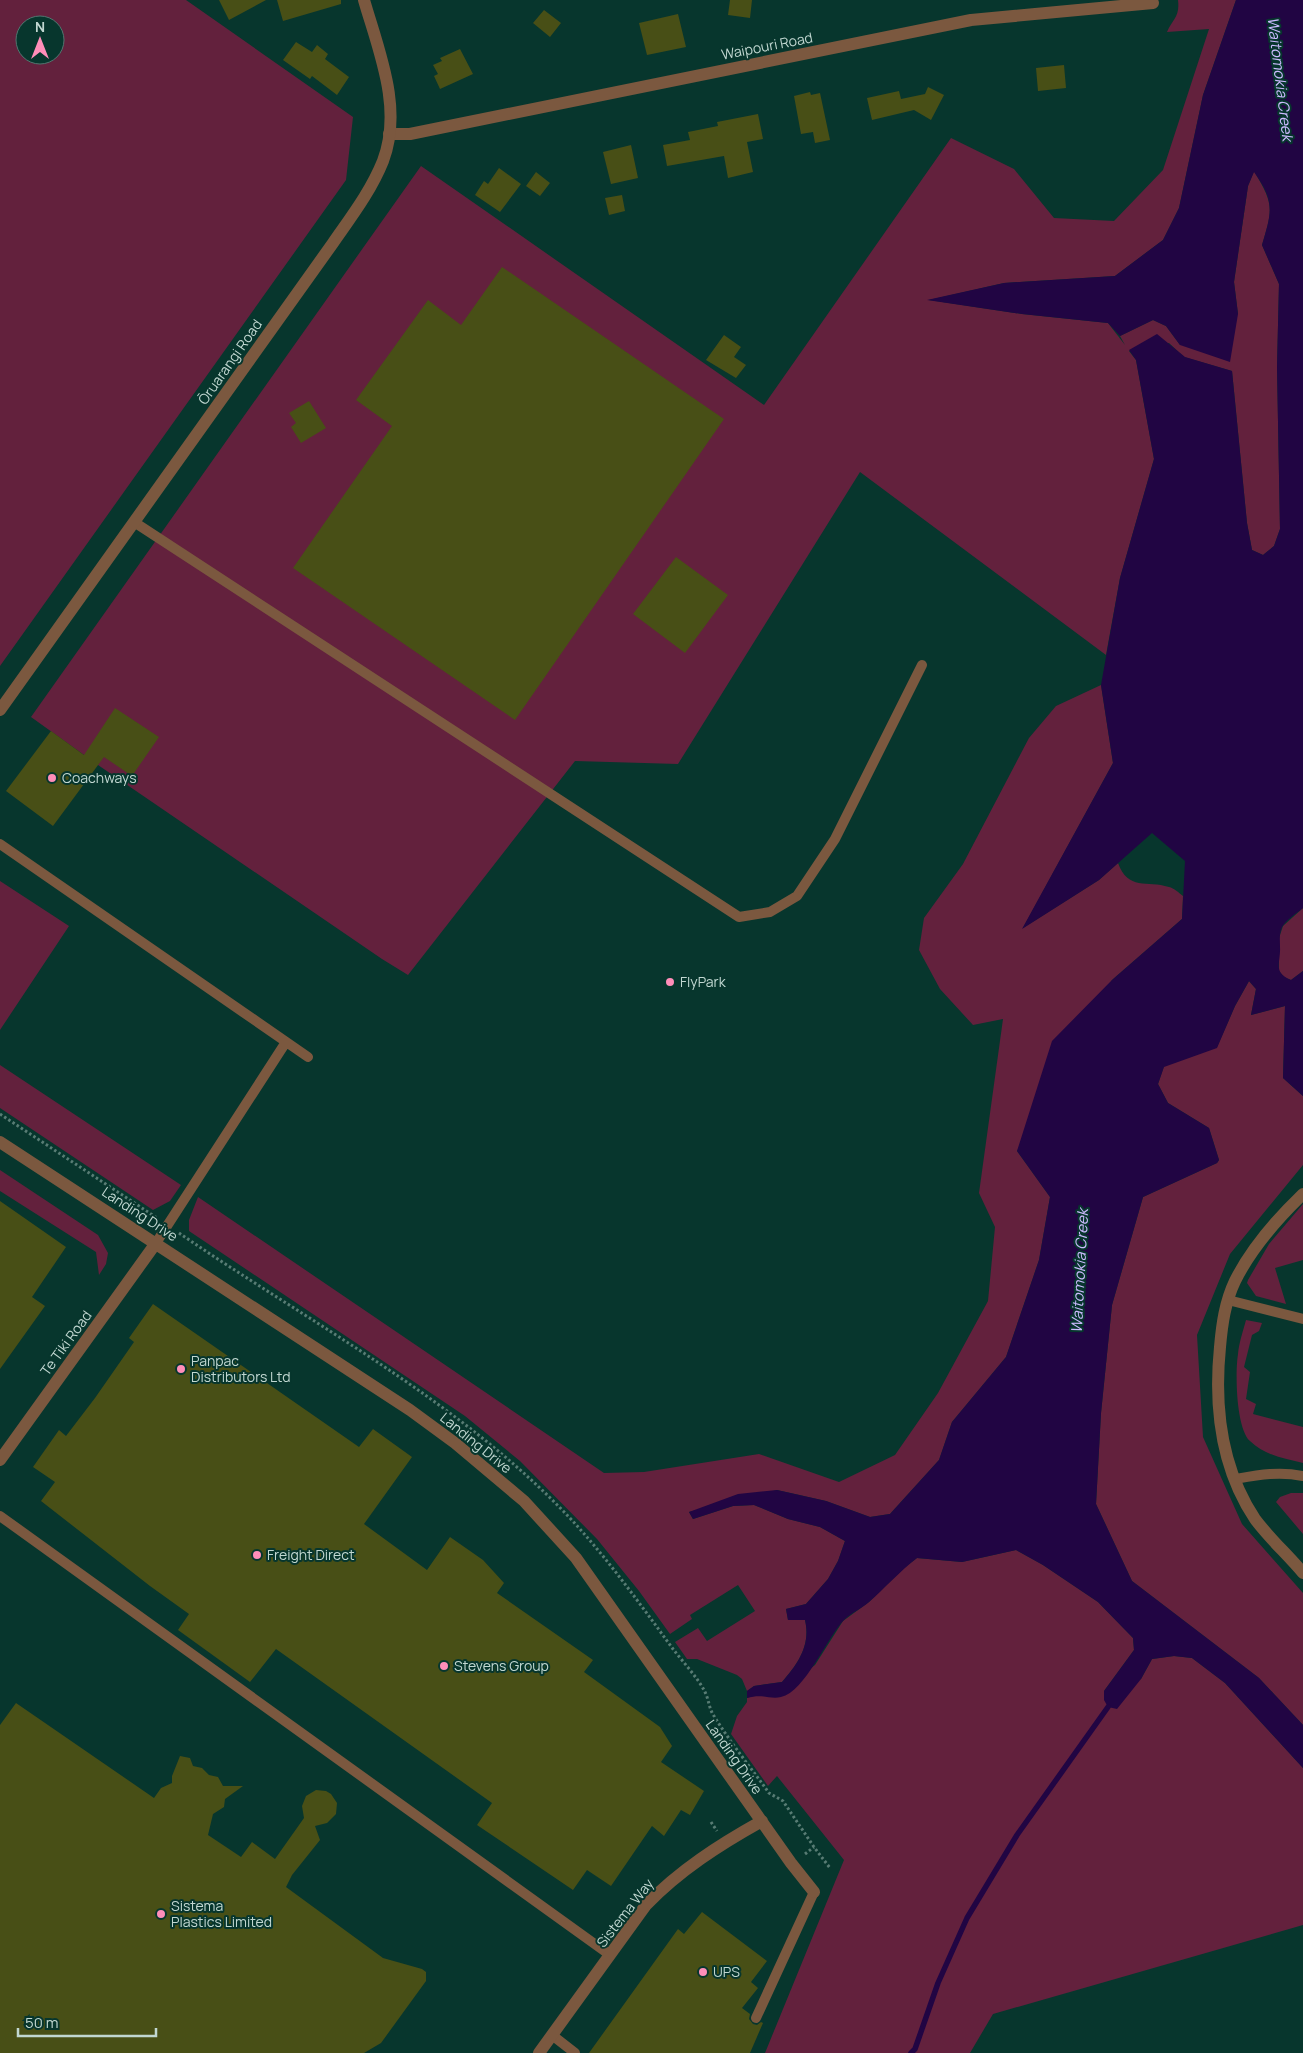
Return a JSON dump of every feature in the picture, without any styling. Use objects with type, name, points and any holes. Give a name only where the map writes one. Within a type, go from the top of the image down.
[{"type":"street","name":"Ōruarangi Road","points":[[0,710],[356,210],[383,160],[389,134],[391,107],[386,78],[364,0]]},
{"type":"street","name":"Waipouri Road","points":[[389,134],[410,134],[971,20],[1153,3]]},
{"type":"street","name":"Landing Drive","points":[[0,1142],[410,1410],[455,1443],[524,1501],[576,1558],[791,1863],[814,1892]]},
{"type":"street","points":[[1303,1194],[1259,1243],[1236,1281],[1228,1300],[1222,1323],[1217,1373],[1218,1415],[1226,1455],[1235,1479],[1255,1519],[1303,1573]]},
{"type":"street","name":"Te Tiki Road","points":[[0,1460],[156,1243]]},
{"type":"street","name":"Sistema Way","points":[[539,2053],[646,1905],[686,1869],[724,1842],[762,1822]]},
{"type":"lane","points":[[134,522],[739,917],[770,912],[797,896],[835,839],[922,665]]},
{"type":"lane","points":[[0,844],[308,1057]]},
{"type":"lane","points":[[156,1243],[286,1042]]},
{"type":"lane","points":[[1228,1300],[1303,1319]]},
{"type":"lane","points":[[1235,1479],[1269,1473],[1287,1473],[1303,1476]]},
{"type":"lane","points":[[0,1516],[610,1955]]},
{"type":"lane","points":[[756,2018],[814,1892]]},
{"type":"lane","points":[[552,2035],[575,2053]]},
{"type":"path","points":[[0,1114],[146,1210]]},
{"type":"path","points":[[711,1822],[717,1831]]},
{"type":"path","points":[[805,1854],[814,1848]]},
{"type":"shaded area","points":[[0,0],[186,0],[353,117],[346,180],[0,666]]},
{"type":"shaded area","points":[[1178,0],[1236,0],[1203,95],[1179,208],[1163,240],[1115,276],[1004,283],[929,300],[1022,314],[1108,323],[1125,345],[1120,336],[1153,320],[1166,326],[1180,345],[1238,314],[1234,282],[1248,186],[1254,171],[1265,192],[1270,207],[1270,214],[1262,245],[1279,284],[1277,367],[1280,529],[1274,546],[1263,555],[1252,550],[1247,523],[1232,371],[1184,357],[1169,343],[1129,351],[1136,360],[1154,459],[1120,578],[1106,655],[860,472],[678,764],[575,761],[408,975],[98,765],[31,717],[421,166],[764,405],[951,138],[1014,169],[1054,218],[1114,221],[1163,170],[1209,29],[1167,32],[1177,14]]},
{"type":"shaded area","points":[[1101,685],[1113,763],[1023,928],[1099,880],[1118,863],[1127,878],[1139,883],[1171,888],[1183,896],[1182,919],[1112,980],[1017,1151],[1050,1197],[1039,1260],[1006,1357],[952,1422],[939,1460],[890,1514],[870,1517],[826,1501],[777,1490],[689,1512],[693,1519],[733,1506],[754,1505],[788,1519],[820,1527],[845,1541],[838,1561],[828,1579],[806,1604],[786,1609],[788,1620],[805,1620],[805,1646],[798,1661],[782,1682],[754,1686],[747,1691],[742,1679],[737,1675],[697,1659],[687,1659],[675,1642],[698,1628],[707,1641],[755,1611],[738,1585],[690,1615],[692,1619],[670,1634],[639,1591],[597,1539],[520,1461],[465,1416],[189,1231],[189,1220],[198,1197],[604,1473],[644,1472],[759,1454],[839,1482],[895,1455],[938,1393],[988,1301],[995,1227],[979,1193],[1003,1019],[973,1025],[940,989],[919,950],[924,918],[963,864],[1029,738],[1056,706]]},
{"type":"shaded area","points":[[0,881],[69,926],[0,1030]]},
{"type":"shaded area","points":[[1303,908],[1303,971],[1291,980],[1284,977],[1279,971],[1279,938],[1283,926]]},
{"type":"shaded area","points":[[1249,981],[1256,989],[1251,1015],[1285,1006],[1283,1078],[1303,1096],[1303,1165],[1230,1254],[1197,1335],[1203,1437],[1242,1524],[1303,1593],[1303,1725],[1259,1678],[1132,1581],[1096,1504],[1101,1413],[1112,1305],[1143,1197],[1217,1163],[1219,1160],[1209,1128],[1168,1103],[1158,1084],[1164,1066],[1217,1047],[1235,1006]]},
{"type":"shaded area","points":[[0,1065],[181,1185],[170,1201],[153,1210],[0,1108]]},
{"type":"shaded area","points":[[0,1170],[98,1235],[108,1253],[106,1264],[99,1275],[96,1252],[0,1191]]},
{"type":"shaded area","points":[[1303,1204],[1303,1260],[1275,1268],[1286,1304],[1256,1296],[1247,1283],[1248,1280],[1269,1244]]},
{"type":"shaded area","points":[[1246,1320],[1262,1323],[1259,1331],[1252,1335],[1244,1367],[1250,1372],[1246,1399],[1256,1404],[1253,1414],[1303,1427],[1303,1463],[1282,1458],[1262,1450],[1250,1441],[1245,1434],[1239,1413],[1237,1363]]},
{"type":"shaded area","points":[[1291,1493],[1303,1493],[1303,1534],[1276,1502],[1280,1497]]},
{"type":"shaded area","points":[[1016,1550],[1043,1565],[1098,1602],[1133,1638],[1134,1650],[1104,1691],[1141,1679],[1152,1659],[1174,1656],[1192,1658],[1225,1683],[1303,1768],[1303,1925],[993,2014],[970,2053],[765,2053],[844,1860],[777,1776],[768,1786],[731,1734],[737,1716],[747,1702],[747,1698],[758,1694],[774,1697],[815,1665],[843,1621],[869,1602],[917,1558],[962,1562]]},
{"type":"water","name":"Waitomokia Creek","points":[[1236,0],[1303,0],[1303,908],[1282,927],[1279,970],[1281,974],[1291,980],[1303,971],[1303,1096],[1283,1078],[1285,1006],[1251,1015],[1256,989],[1249,981],[1235,1006],[1217,1048],[1164,1067],[1158,1084],[1168,1103],[1209,1128],[1219,1160],[1217,1163],[1143,1197],[1112,1305],[1101,1413],[1096,1504],[1132,1581],[1259,1678],[1303,1725],[1303,1768],[1225,1683],[1192,1658],[1174,1656],[1152,1659],[1141,1679],[1117,1709],[1108,1707],[1104,1700],[1104,1691],[1134,1650],[1133,1638],[1098,1602],[1043,1565],[1016,1550],[962,1562],[917,1558],[869,1602],[844,1620],[807,1675],[790,1693],[777,1698],[758,1696],[747,1698],[747,1691],[754,1686],[782,1682],[798,1661],[805,1646],[805,1620],[788,1620],[786,1609],[806,1604],[828,1579],[838,1561],[845,1541],[820,1527],[788,1519],[754,1505],[733,1506],[693,1519],[689,1512],[738,1494],[777,1490],[826,1501],[870,1517],[890,1514],[939,1460],[952,1422],[1006,1357],[1039,1260],[1050,1197],[1017,1151],[1052,1041],[1112,980],[1182,919],[1185,861],[1152,833],[1099,880],[1022,929],[1113,763],[1101,685],[1120,578],[1154,459],[1136,360],[1129,350],[1157,334],[1185,357],[1232,371],[1247,523],[1252,550],[1263,555],[1274,546],[1280,529],[1277,367],[1279,284],[1262,245],[1268,224],[1270,207],[1266,191],[1254,172],[1248,186],[1234,282],[1238,314],[1230,362],[1180,345],[1166,326],[1153,320],[1120,336],[1108,323],[1022,314],[927,300],[1004,283],[1115,276],[1163,240],[1179,208],[1203,95]]},
{"type":"building","points":[[219,0],[266,0],[229,20]]},
{"type":"building","points":[[277,0],[341,0],[341,4],[283,21]]},
{"type":"building","points":[[730,0],[752,0],[750,18],[728,15]]},
{"type":"building","points":[[544,10],[561,23],[550,37],[533,23]]},
{"type":"building","points":[[678,14],[686,47],[647,55],[639,23]]},
{"type":"building","points":[[296,42],[312,52],[317,45],[328,54],[325,59],[349,77],[337,95],[312,76],[310,79],[283,60]]},
{"type":"building","points":[[460,49],[473,74],[440,89],[434,76],[438,74],[433,65],[442,61],[440,58]]},
{"type":"building","points":[[1064,65],[1066,88],[1038,91],[1036,68]]},
{"type":"building","points":[[928,87],[944,95],[931,120],[914,110],[872,120],[867,98],[899,91],[901,99],[925,94]]},
{"type":"building","points":[[810,92],[811,95],[820,93],[830,140],[815,143],[813,132],[801,134],[794,96]]},
{"type":"building","points":[[758,114],[763,139],[747,142],[753,172],[728,178],[724,156],[667,166],[663,145],[690,140],[688,132],[718,126],[717,122]]},
{"type":"building","points":[[631,145],[638,178],[611,184],[603,152]]},
{"type":"building","points":[[499,168],[521,184],[500,212],[475,195],[484,181],[488,184]]},
{"type":"building","points":[[536,172],[550,183],[540,196],[526,186]]},
{"type":"building","points":[[622,195],[625,211],[609,215],[605,198]]},
{"type":"building","points":[[502,267],[724,419],[515,720],[293,568],[392,426],[356,400],[428,300],[461,325]]},
{"type":"building","points":[[724,335],[741,347],[734,357],[746,365],[736,378],[706,360]]},
{"type":"building","points":[[309,401],[326,428],[301,443],[291,427],[296,423],[289,413]]},
{"type":"building","points":[[676,557],[728,595],[685,653],[633,614]]},
{"type":"building","name":"Coachways","points":[[115,708],[159,737],[132,776],[104,757],[53,826],[6,791],[51,731],[84,755]]},
{"type":"building","points":[[0,1201],[66,1247],[32,1297],[45,1306],[0,1369]]},
{"type":"building","points":[[153,1304],[359,1447],[373,1429],[412,1457],[364,1524],[427,1570],[450,1537],[483,1560],[504,1583],[497,1593],[593,1660],[584,1672],[660,1727],[672,1746],[661,1762],[704,1791],[690,1815],[681,1810],[664,1836],[652,1826],[611,1886],[587,1870],[573,1890],[477,1825],[492,1803],[276,1649],[250,1682],[178,1630],[189,1614],[41,1501],[55,1482],[33,1467],[59,1430],[66,1436],[95,1398],[134,1342],[129,1338]]},
{"type":"building","name":"Sistema Plastics Limited","points":[[16,1703],[154,1798],[161,1788],[172,1783],[172,1776],[180,1756],[190,1758],[193,1766],[202,1768],[209,1775],[218,1777],[223,1786],[243,1786],[225,1799],[224,1807],[213,1814],[208,1835],[241,1857],[252,1842],[275,1859],[304,1818],[302,1806],[306,1796],[316,1790],[326,1791],[331,1794],[337,1803],[336,1814],[327,1823],[315,1826],[320,1840],[292,1875],[286,1887],[383,1958],[422,1969],[426,1972],[426,1981],[381,2043],[364,2053],[0,2053],[0,1725]]},
{"type":"building","name":"UPS","points":[[702,1912],[767,1961],[751,1982],[758,1988],[742,2008],[750,2014],[749,2019],[753,2024],[763,2023],[750,2053],[589,2053],[678,1929],[684,1934]]},
{"type":"waterway","points":[[911,2053],[915,2049],[938,1983],[967,1918],[1017,1835],[1108,1707]]},
{"type":"place","name":"Coachways","points":[[52,778]]},
{"type":"place","name":"FlyPark","points":[[670,982]]},
{"type":"place","name":"Panpac Distributors Ltd","points":[[181,1369]]},
{"type":"place","name":"Freight Direct","points":[[257,1555]]},
{"type":"place","name":"Stevens Group","points":[[444,1666]]},
{"type":"place","name":"Sistema Plastics Limited","points":[[161,1914]]},
{"type":"place","name":"UPS","points":[[703,1972]]}]
